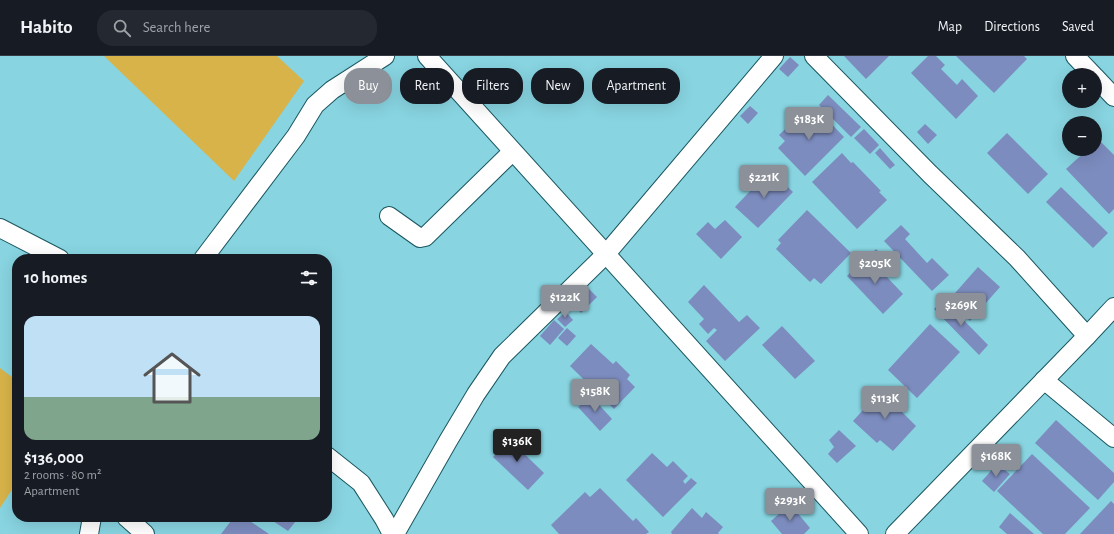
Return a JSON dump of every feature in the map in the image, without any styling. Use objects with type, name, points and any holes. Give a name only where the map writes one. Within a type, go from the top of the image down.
[{"type":"street","points":[[206,254],[296,136],[315,105],[332,90],[385,56]]},
{"type":"street","points":[[427,56],[512,152],[859,534]]},
{"type":"street","points":[[396,534],[460,420],[502,356],[606,254],[774,56]]},
{"type":"street","points":[[814,56],[930,174],[1016,258],[1087,336]]},
{"type":"street","points":[[1076,56],[1087,68]]},
{"type":"street","points":[[1102,84],[1114,97]]},
{"type":"street","points":[[389,216],[420,238],[425,237],[512,152]]},
{"type":"street","points":[[0,228],[50,254]]},
{"type":"street","points":[[895,534],[1114,307]]},
{"type":"street","points":[[1044,380],[1114,438]]},
{"type":"street","points":[[332,460],[361,483],[392,534]]},
{"type":"street","points":[[88,534],[91,522]]},
{"type":"street","points":[[132,522],[145,534]]},
{"type":"shaded area","points":[[104,56],[277,56],[304,81],[234,181]]},
{"type":"shaded area","points":[[0,368],[12,377],[12,490],[0,508]]},
{"type":"building","points":[[844,56],[889,56],[866,79]]},
{"type":"building","points":[[928,56],[936,56],[945,65],[941,69],[957,85],[962,79],[978,96],[956,119],[911,73]]},
{"type":"building","points":[[956,56],[1024,56],[1027,59],[994,93]]},
{"type":"building","points":[[790,57],[799,65],[788,77],[779,69]]},
{"type":"building","points":[[828,95],[861,127],[851,137],[819,105]]},
{"type":"building","points":[[750,106],[758,113],[748,124],[740,116]]},
{"type":"building","points":[[818,110],[844,137],[805,176],[778,148],[785,141],[779,135],[801,114],[808,120]]},
{"type":"building","points":[[925,124],[937,135],[928,144],[917,132]]},
{"type":"building","points":[[864,129],[879,145],[870,154],[854,138]]},
{"type":"building","points":[[1007,133],[1048,174],[1028,194],[987,153]]},
{"type":"building","points":[[1102,143],[1114,155],[1114,209],[1109,214],[1066,169],[1080,156],[1102,156]]},
{"type":"building","points":[[880,148],[895,165],[890,169],[875,153]]},
{"type":"building","points":[[842,153],[851,163],[853,162],[881,191],[879,192],[887,200],[857,229],[812,182]]},
{"type":"building","points":[[770,170],[793,192],[758,228],[735,207]]},
{"type":"building","points":[[1061,187],[1108,233],[1093,248],[1046,202]]},
{"type":"building","points":[[807,210],[851,253],[821,284],[814,278],[810,282],[776,249],[781,243],[778,240]]},
{"type":"building","points":[[725,220],[742,237],[721,259],[696,234],[708,222],[715,229]]},
{"type":"building","points":[[901,225],[910,234],[905,239],[927,263],[932,258],[949,275],[932,291],[884,241]]},
{"type":"building","points":[[876,249],[889,262],[882,268],[869,256]]},
{"type":"building","points":[[867,256],[903,294],[883,314],[847,276]]},
{"type":"building","points":[[978,267],[1000,287],[970,321],[948,301]]},
{"type":"building","points":[[704,285],[739,322],[747,315],[760,328],[725,361],[706,341],[717,330],[714,328],[708,334],[699,324],[704,319],[688,302]]},
{"type":"building","points":[[588,288],[597,297],[581,313],[572,304]]},
{"type":"building","points":[[944,300],[988,345],[979,355],[934,309]]},
{"type":"building","points":[[566,312],[573,320],[565,327],[557,319]]},
{"type":"building","points":[[554,320],[564,329],[550,345],[540,336]]},
{"type":"building","points":[[930,324],[960,352],[917,398],[888,370]]},
{"type":"building","points":[[782,326],[815,361],[795,379],[762,345]]},
{"type":"building","points":[[567,328],[576,336],[567,346],[558,338]]},
{"type":"building","points":[[591,344],[613,364],[616,361],[630,375],[627,379],[635,387],[614,409],[570,366]]},
{"type":"building","points":[[884,387],[901,403],[897,407],[916,426],[893,451],[880,440],[877,443],[853,421]]},
{"type":"building","points":[[591,396],[612,419],[600,431],[578,407]]},
{"type":"building","points":[[1056,420],[1114,473],[1114,482],[1098,500],[1035,443]]},
{"type":"building","points":[[839,430],[856,446],[837,463],[828,454],[834,447],[829,440]]},
{"type":"building","points":[[505,435],[544,473],[528,490],[493,457],[500,450],[496,445]]},
{"type":"building","points":[[652,453],[667,467],[673,461],[688,476],[683,481],[685,484],[691,478],[697,483],[663,517],[626,480]]},
{"type":"building","points":[[1032,454],[1090,508],[1065,534],[1043,534],[997,491]]},
{"type":"building","points":[[997,464],[1010,474],[994,492],[982,481]]},
{"type":"building","points":[[600,488],[633,521],[636,518],[649,532],[646,534],[559,534],[551,525],[585,492],[590,497]]},
{"type":"building","points":[[1111,501],[1114,504],[1114,534],[1080,534]]},
{"type":"building","points":[[790,504],[810,528],[804,534],[782,534],[771,521]]},
{"type":"building","points":[[692,508],[702,518],[706,512],[723,527],[718,533],[719,534],[672,534],[671,532]]},
{"type":"building","points":[[1010,513],[1034,534],[1007,534],[999,527]]},
{"type":"building","points":[[230,522],[251,522],[269,534],[221,534]]},
{"type":"building","points":[[274,522],[295,522],[288,531]]}]
